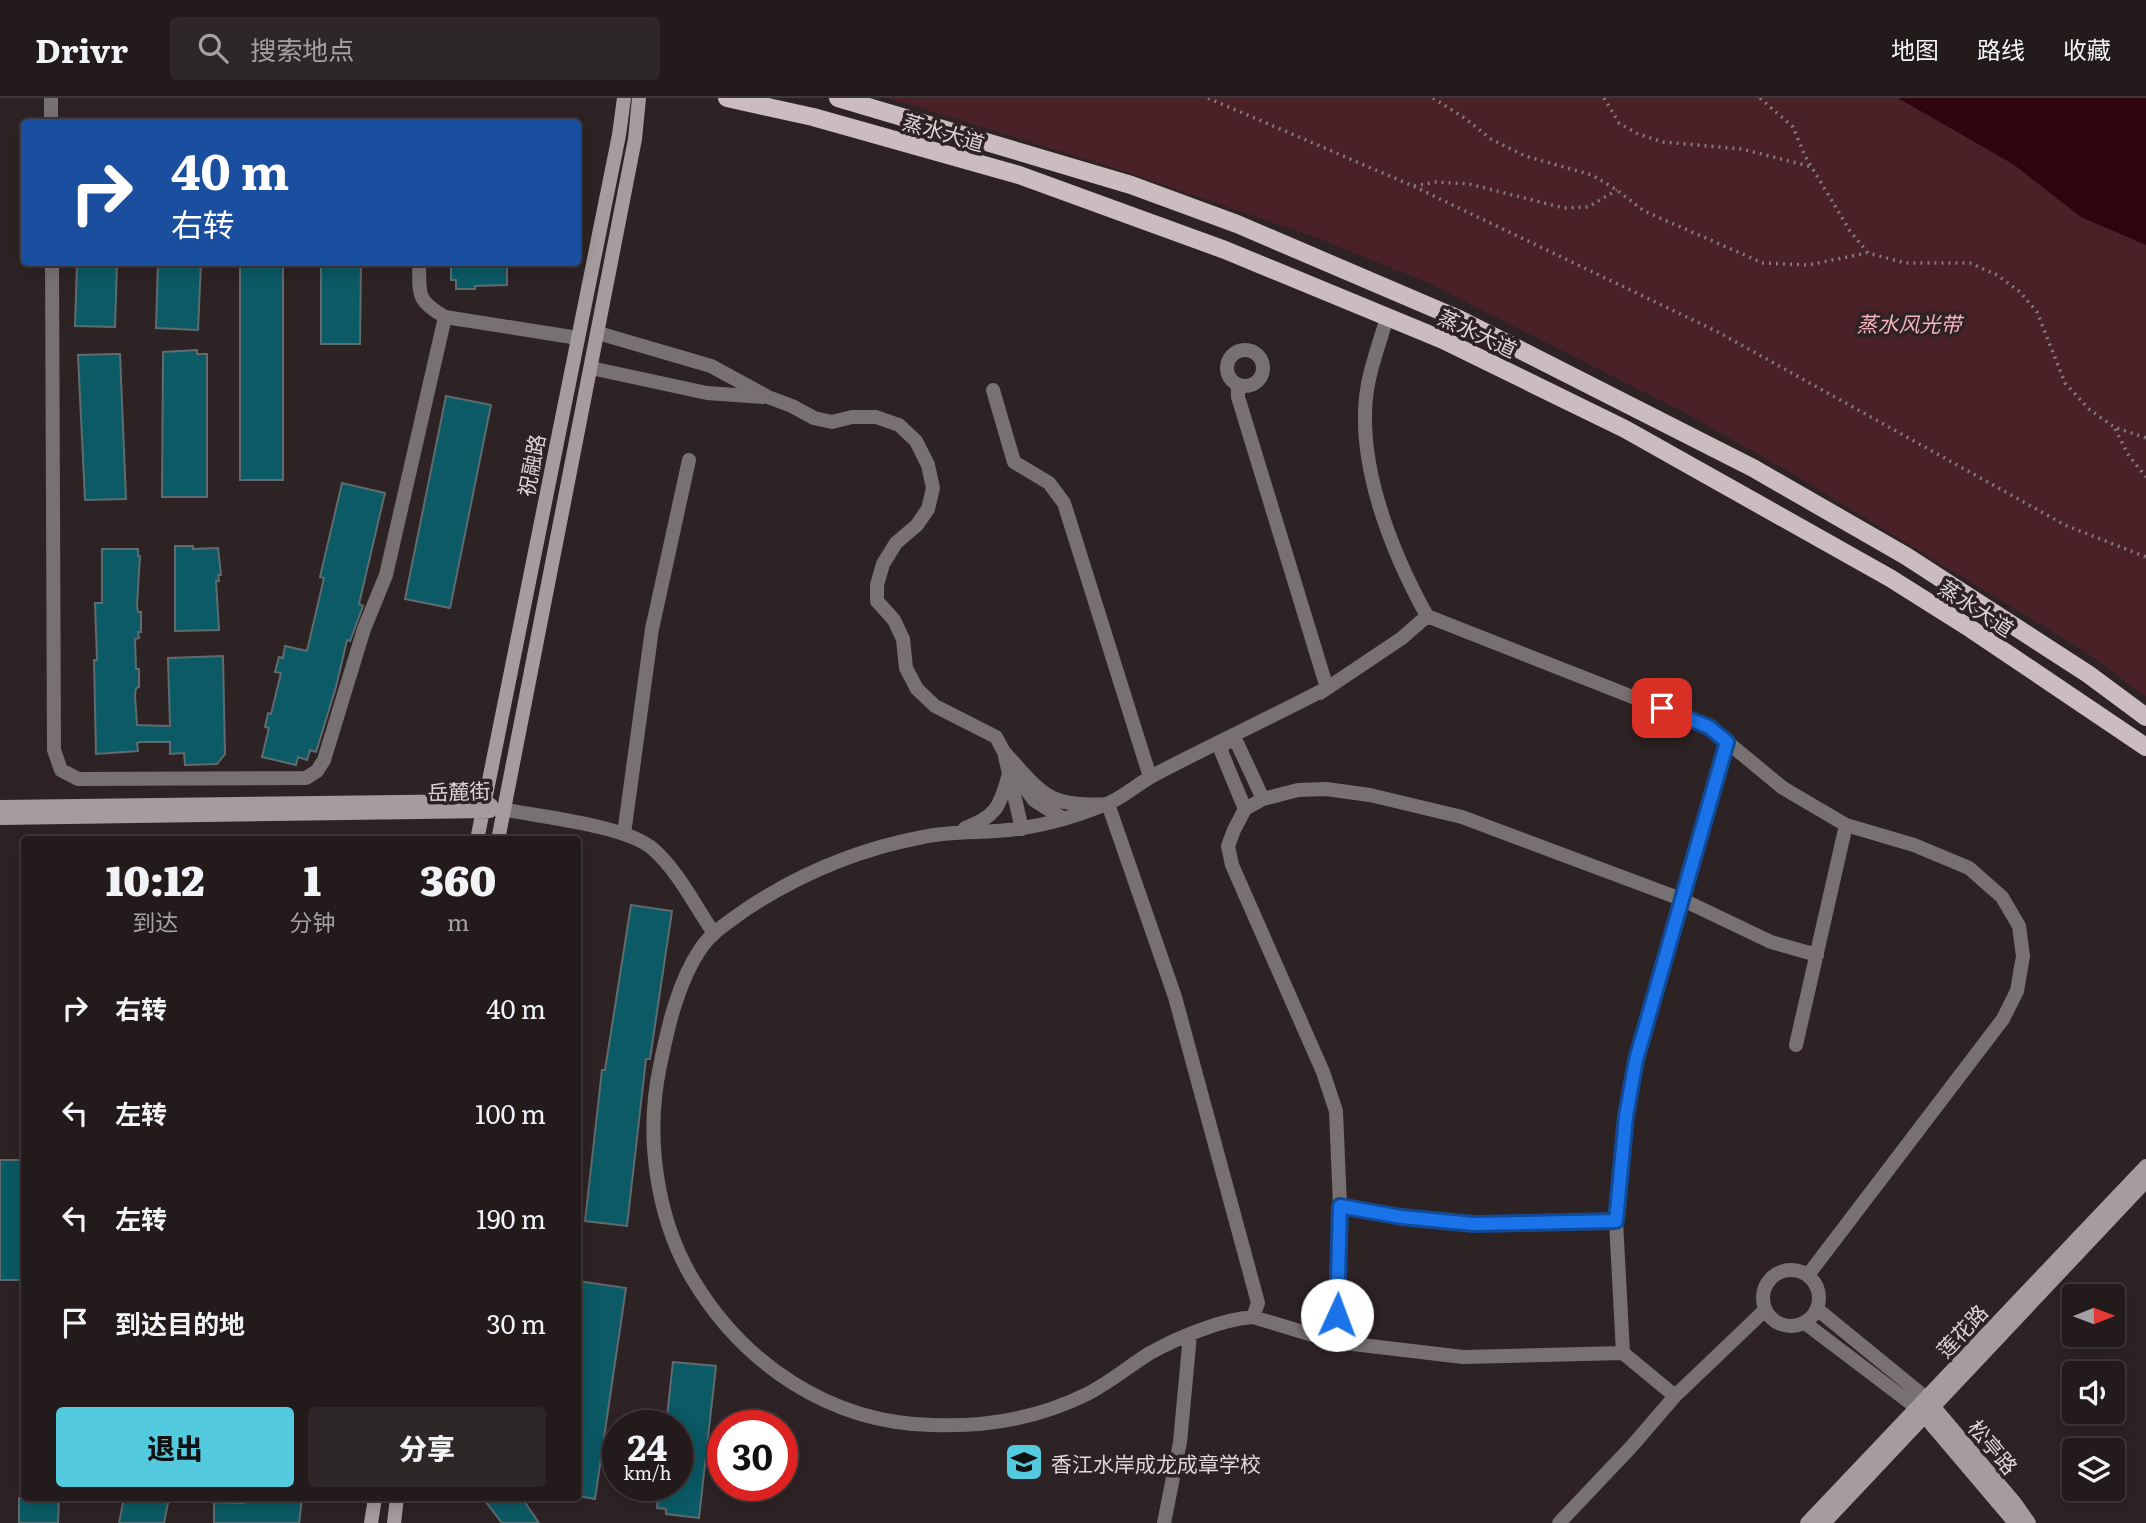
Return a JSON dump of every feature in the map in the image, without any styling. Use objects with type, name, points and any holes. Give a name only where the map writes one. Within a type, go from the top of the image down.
[{"type":"main road","name":"蒸水大道","points":[[727,98],[813,117],[1019,176],[1225,250],[1443,340],[1625,429],[1748,496],[1960,622],[2146,747]]},
{"type":"main road","name":"蒸水大道","points":[[838,98],[1131,186],[1237,224],[1459,319],[1753,468],[1906,556],[2088,674],[2146,717]]},
{"type":"street","points":[[51,98],[51,119]]},
{"type":"street","name":"祝融路","points":[[478,836],[619,135],[624,98]]},
{"type":"street","name":"祝融路","points":[[499,836],[635,139],[639,98]]},
{"type":"street","points":[[52,266],[54,750],[61,770],[78,779],[306,778],[317,771],[324,760],[364,629],[386,575],[444,317]]},
{"type":"street","points":[[419,266],[420,296],[426,306],[444,317],[578,338]]},
{"type":"street","points":[[1387,317],[1368,385],[1364,432],[1369,472],[1387,526],[1427,616],[1709,727],[1783,788],[1846,825],[1914,845],[1969,868],[2001,897],[2019,926],[2023,956],[2017,991],[2003,1019],[1808,1275]]},
{"type":"street","points":[[598,333],[711,366],[814,418],[832,422],[852,417],[876,417],[899,425],[916,441],[928,465],[933,488],[928,509],[917,525],[896,543],[883,564],[877,585],[877,601],[894,620],[903,639],[906,668],[917,689],[935,706],[996,737],[1016,779],[1025,791],[1047,810],[1062,818]]},
{"type":"street","points":[[591,368],[706,393],[768,397]]},
{"type":"street","points":[[1238,385],[1238,397],[1327,688]]},
{"type":"street","points":[[993,390],[1014,462],[1049,483],[1064,503],[1150,777]]},
{"type":"street","points":[[624,834],[652,629],[689,460]]},
{"type":"street","points":[[1427,616],[1402,638],[1279,721],[1150,777],[1108,804],[1022,829],[924,836],[840,859],[776,890],[713,932],[698,951],[682,983],[666,1036],[657,1082],[656,1170],[667,1220],[686,1268],[710,1308],[744,1345],[783,1377],[821,1401],[881,1420],[930,1426],[1024,1418],[1090,1393],[1154,1351],[1190,1335],[1241,1318],[1253,1317],[1336,1342],[1463,1357],[1623,1353],[1675,1396]]},
{"type":"street","points":[[1623,1353],[1616,1221],[1626,1116],[1636,1060],[1727,742]]},
{"type":"street","points":[[1228,745],[1263,799]]},
{"type":"street","points":[[1228,745],[1245,809]]},
{"type":"street","points":[[1004,752],[1022,829]]},
{"type":"street","points":[[1004,752],[1032,783],[1047,795],[1078,806],[1108,804]]},
{"type":"street","points":[[952,833],[983,821],[996,811],[1009,773]]},
{"type":"street","points":[[1336,1342],[1340,1206],[1336,1111],[1323,1072],[1231,865],[1228,846],[1245,809],[1263,799],[1298,790],[1326,789],[1370,795],[1449,813],[1681,899],[1771,942],[1817,955]]},
{"type":"street","points":[[1108,804],[1175,997],[1258,1303],[1253,1317]]},
{"type":"street","name":"岳麓街","points":[[0,818],[482,806]]},
{"type":"street","name":"岳麓街","points":[[0,807],[482,806],[502,809]]},
{"type":"street","points":[[502,809],[624,834],[650,846],[668,864],[713,932]]},
{"type":"street","points":[[1796,1045],[1846,825]]},
{"type":"street","name":"莲花路","points":[[1824,1523],[1925,1407],[2146,1166]]},
{"type":"street","name":"莲花路","points":[[1807,1523],[1925,1407],[2146,1181]]},
{"type":"street","points":[[1340,1206],[1401,1217],[1474,1224],[1616,1221]]},
{"type":"street","points":[[1790,1269],[1808,1275],[1819,1290],[1818,1309],[1797,1326],[1778,1323],[1765,1310],[1763,1292],[1773,1276],[1790,1269]]},
{"type":"street","points":[[1818,1309],[1925,1407],[2015,1523]]},
{"type":"street","points":[[1559,1523],[1675,1396],[1765,1310]]},
{"type":"street","points":[[1805,1322],[1925,1407]]},
{"type":"street","points":[[1164,1523],[1180,1442],[1190,1335]]},
{"type":"street","name":"松亭路","points":[[1925,1407],[2015,1503],[2029,1523]]},
{"type":"street","points":[[371,1523],[375,1501]]},
{"type":"street","points":[[394,1523],[397,1501]]},
{"type":"path","points":[[1208,98],[1413,186],[1718,332],[2065,524],[2146,557]]},
{"type":"path","points":[[1433,98],[1491,139],[1525,156],[1592,175],[1644,211],[1763,263],[1808,265],[1868,253],[1905,263],[1970,262],[1997,275],[2020,292],[2037,313],[2065,383],[2088,409],[2114,427],[2146,438]]},
{"type":"path","points":[[1604,98],[1619,123],[1638,134],[1663,142],[1742,149],[1812,167]]},
{"type":"path","points":[[1760,98],[1793,127],[1812,167],[1850,231],[1868,253]]},
{"type":"path","points":[[1413,186],[1436,182],[1469,184],[1564,208],[1588,207],[1617,190]]},
{"type":"path","points":[[2114,427],[2129,456],[2146,477]]},
{"type":"green space","name":"蒸水风光带","points":[[888,98],[1898,98],[2013,164],[2081,217],[2146,245],[2146,697],[2086,652],[1790,472],[1685,413],[1429,283],[1315,237],[1112,167]]},
{"type":"shaded area","points":[[1898,98],[2146,98],[2146,245],[2081,217],[2013,164]]},
{"type":"building","points":[[77,266],[117,266],[115,327],[75,326]]},
{"type":"building","points":[[158,266],[201,266],[198,330],[156,328]]},
{"type":"building","points":[[240,266],[283,266],[283,480],[240,480]]},
{"type":"building","points":[[321,266],[361,266],[360,344],[321,344]]},
{"type":"building","points":[[451,266],[507,266],[507,285],[456,289],[456,280],[451,280]]},
{"type":"building","points":[[197,350],[197,354],[207,354],[207,497],[162,497],[163,352]]},
{"type":"building","points":[[120,354],[126,499],[85,500],[78,355]]},
{"type":"building","points":[[446,396],[491,405],[450,608],[405,599]]},
{"type":"building","points":[[342,483],[385,493],[359,604],[363,606],[350,641],[347,640],[316,752],[310,750],[307,760],[298,757],[296,765],[262,757],[269,728],[265,727],[281,673],[275,672],[279,657],[283,658],[285,646],[307,651],[324,578],[320,577]]},
{"type":"building","points":[[175,546],[193,546],[193,549],[218,548],[221,575],[218,575],[219,581],[216,581],[219,630],[175,631]]},
{"type":"building","points":[[102,549],[138,549],[140,556],[137,605],[138,612],[141,612],[141,632],[138,632],[139,638],[135,639],[136,669],[139,669],[139,687],[136,688],[135,695],[137,725],[170,726],[168,658],[223,656],[225,754],[217,764],[185,765],[184,753],[170,754],[170,742],[140,742],[137,743],[138,751],[96,754],[95,603],[102,603]]},
{"type":"building","points":[[631,905],[672,911],[650,1059],[646,1059],[627,1226],[585,1221],[602,1070],[605,1070]]},
{"type":"building","points":[[0,1160],[21,1160],[21,1280],[0,1280]]},
{"type":"building","points":[[581,1281],[626,1288],[608,1410],[602,1410],[602,1451],[595,1499],[581,1497]]},
{"type":"building","points":[[673,1362],[716,1366],[711,1410],[707,1410],[707,1446],[699,1518],[666,1514],[666,1509],[657,1508],[658,1501],[693,1501],[693,1410],[668,1410]]},
{"type":"building","points":[[19,1498],[21,1501],[59,1501],[58,1523],[19,1523]]},
{"type":"building","points":[[123,1501],[168,1501],[164,1523],[119,1523]]},
{"type":"building","points":[[302,1501],[299,1523],[214,1523],[214,1502]]},
{"type":"building","points":[[485,1501],[524,1501],[539,1523],[502,1523]]},
{"type":"place","name":"香江水岸成龙成章学校","points":[[1024,1462]]},
{"type":"route","points":[[1337,1315],[1340,1206],[1401,1217],[1474,1224],[1616,1221],[1626,1116],[1636,1060],[1727,742],[1709,727],[1662,708]]}]
